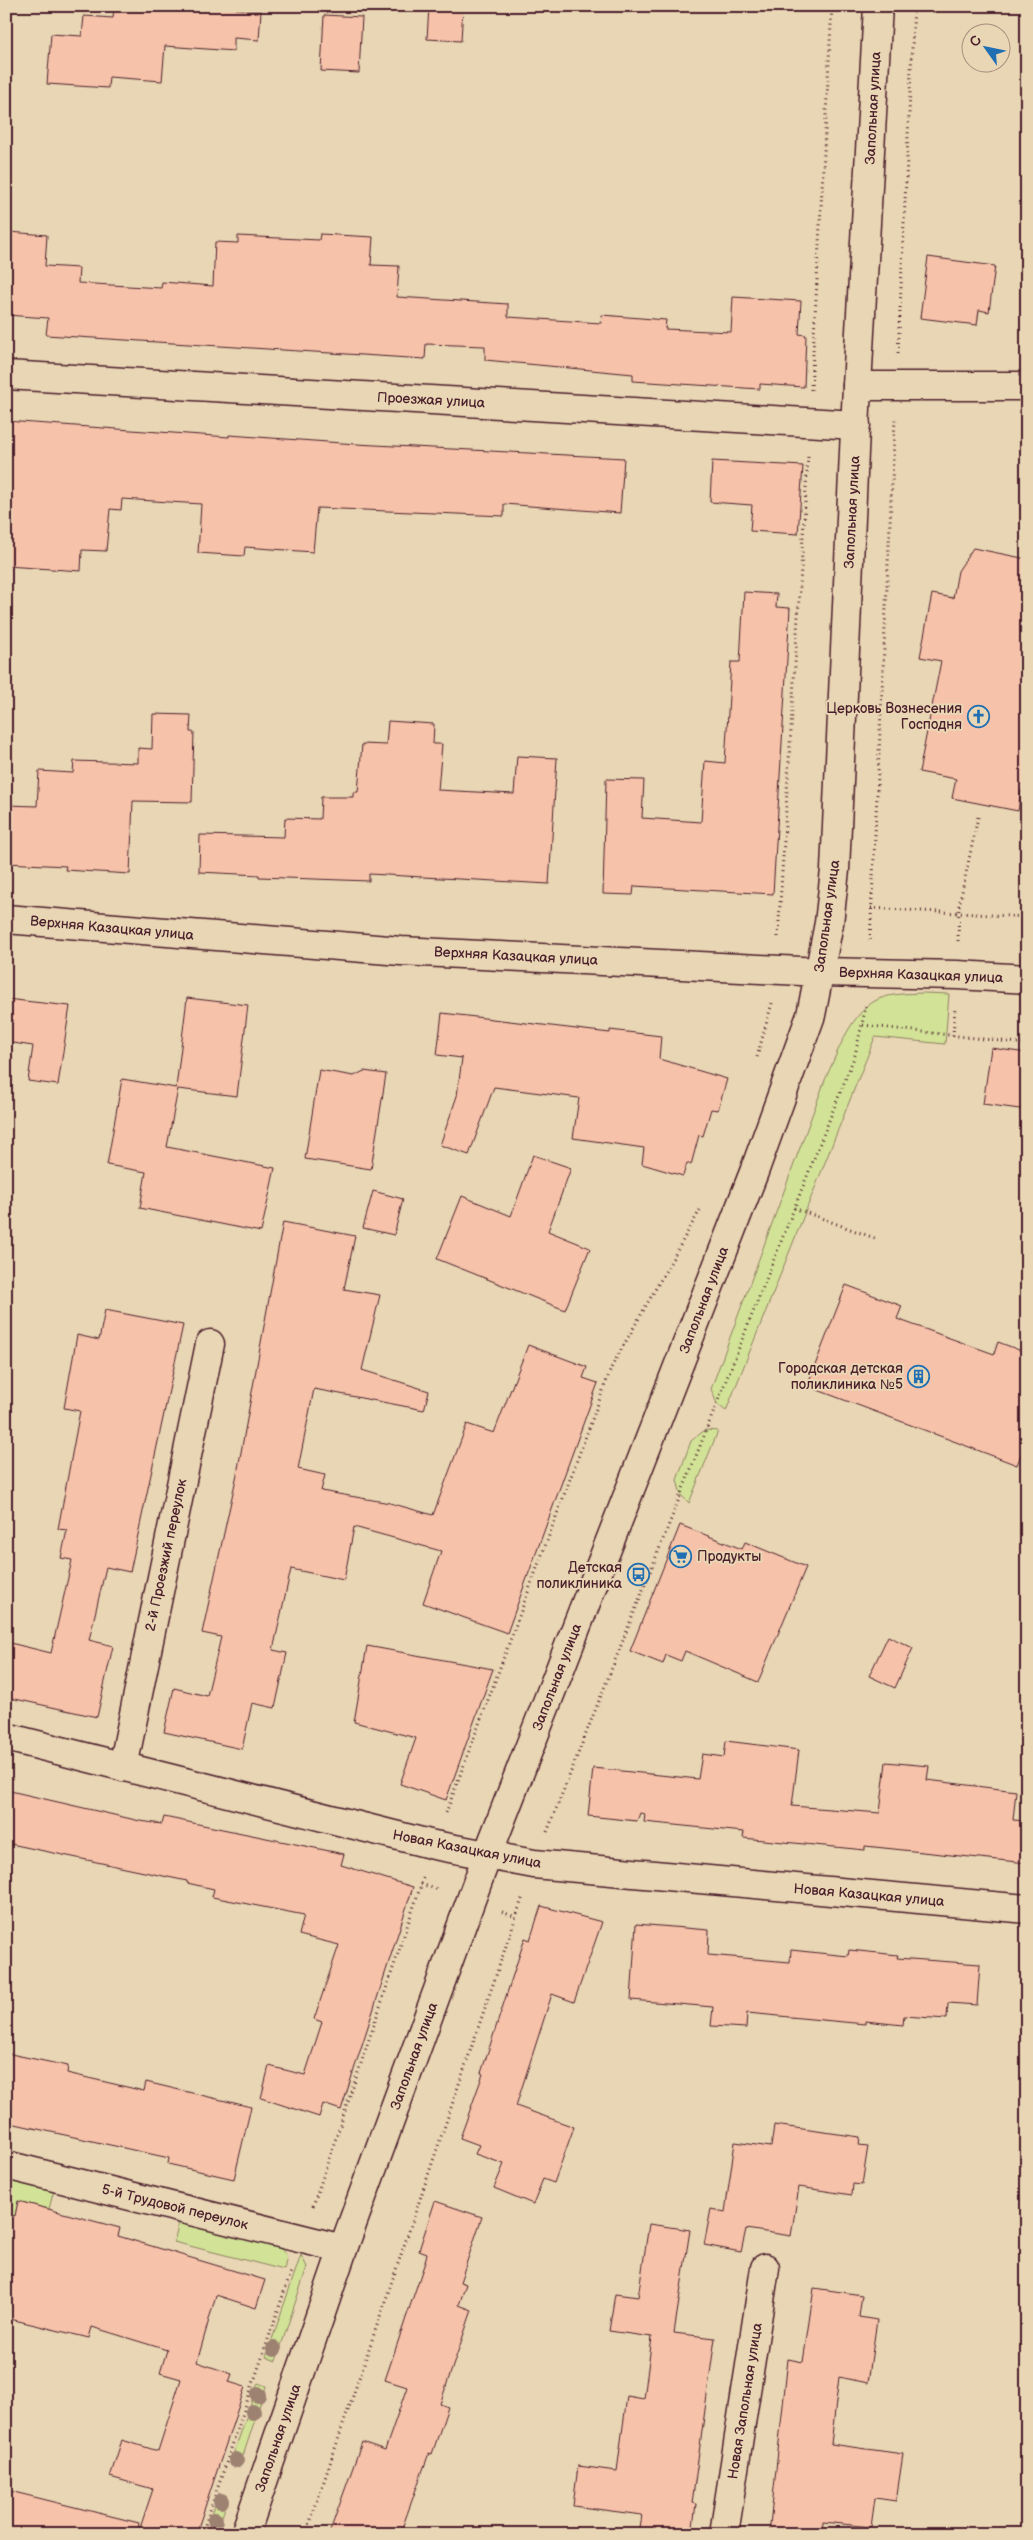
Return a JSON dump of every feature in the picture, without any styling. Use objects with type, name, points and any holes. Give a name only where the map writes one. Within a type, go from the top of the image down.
[{"type":"street","name":"Запольная улица","points":[[245,2534],[343,2249],[487,1856],[754,1172],[811,1015],[820,972],[835,870],[857,386],[878,6]]},
{"type":"street","name":"Проезжая улица","points":[[6,376],[856,425]]},
{"type":"street","points":[[857,386],[1027,386]]},
{"type":"street","name":"Верхняя Казацкая улица","points":[[6,919],[401,951],[820,972],[957,975],[1027,979]]},
{"type":"street","name":"2-й Проезжий переулок","points":[[123,1767],[210,1344]]},
{"type":"street","name":"Новая Казацкая улица","points":[[6,1737],[434,1845],[534,1864],[1027,1909]]},
{"type":"street","name":"5-й Трудовой переулок","points":[[6,2165],[343,2249]]},
{"type":"street","name":"Новая Запольная улица","points":[[724,2534],[766,2268]]},
{"type":"path","points":[[756,1061],[770,1017],[776,969],[810,422],[832,6]]},
{"type":"path","points":[[953,1036],[959,913],[978,817]]},
{"type":"path","points":[[871,908],[1027,917]]},
{"type":"path","points":[[863,1025],[1027,1044]]},
{"type":"path","points":[[202,2534],[434,1845],[612,1366],[703,1204]]},
{"type":"path","points":[[794,1208],[877,1239]]},
{"type":"green space","points":[[949,994],[945,1044],[875,1037],[726,1411],[717,1404],[711,1389],[825,1080],[839,1048],[850,1027],[864,1009],[873,1002],[891,995]]},
{"type":"green space","points":[[705,1430],[718,1431],[689,1503],[681,1495],[677,1480],[691,1441]]},
{"type":"green space","points":[[6,2173],[55,2186],[49,2209],[18,2201],[15,2216],[6,2214]]},
{"type":"green space","points":[[180,2218],[277,2244],[287,2256],[284,2270],[174,2242]]},
{"type":"green space","points":[[301,2255],[307,2267],[276,2361],[266,2357]]},
{"type":"green space","points":[[258,2383],[266,2386],[239,2468],[230,2464]]},
{"type":"green space","points":[[218,2496],[228,2499],[216,2534],[206,2534]]},
{"type":"building","points":[[114,6],[237,6],[236,9],[261,11],[259,40],[234,38],[234,51],[165,46],[162,81],[109,77],[108,88],[47,84],[51,34],[82,36],[84,16],[113,18]]},
{"type":"building","points":[[429,6],[463,6],[461,41],[427,39]]},
{"type":"building","points":[[324,15],[362,17],[359,73],[321,71]]},
{"type":"building","points":[[9,232],[47,235],[45,266],[79,268],[78,283],[161,288],[162,282],[213,286],[215,242],[238,243],[238,236],[319,240],[320,234],[373,237],[371,265],[399,266],[397,297],[508,304],[508,317],[601,323],[602,315],[666,320],[665,329],[731,332],[733,297],[801,301],[799,334],[806,335],[804,387],[760,384],[760,389],[633,381],[633,374],[485,360],[485,346],[426,344],[425,359],[46,335],[48,318],[6,315]]},
{"type":"building","points":[[928,257],[995,266],[989,312],[979,310],[977,325],[920,318]]},
{"type":"building","points":[[6,421],[229,437],[229,435],[356,444],[624,458],[620,513],[504,504],[504,516],[317,508],[313,552],[245,547],[244,556],[198,553],[201,504],[122,499],[121,510],[110,509],[106,551],[82,550],[81,571],[6,566]]},
{"type":"building","points":[[712,461],[803,466],[798,534],[750,531],[752,505],[710,502]]},
{"type":"building","name":"Церковь Вознесения Господня","points":[[973,548],[1027,559],[1027,792],[1021,791],[1018,811],[952,798],[956,779],[919,772],[941,661],[920,657],[932,594],[953,598],[958,571]]},
{"type":"building","points":[[744,592],[777,594],[776,607],[790,608],[773,894],[634,886],[633,895],[603,894],[606,779],[644,780],[642,818],[701,822],[705,761],[725,763],[731,662],[740,662]]},
{"type":"building","points":[[153,714],[191,715],[190,732],[194,732],[192,802],[133,801],[130,874],[65,870],[66,866],[6,863],[6,805],[37,806],[39,771],[73,773],[74,761],[138,763],[138,748],[152,749]]},
{"type":"building","points":[[388,721],[434,724],[433,744],[442,744],[438,790],[514,794],[517,756],[557,758],[549,884],[369,874],[369,881],[259,877],[259,875],[199,872],[200,835],[284,837],[285,818],[320,819],[321,797],[353,797],[353,792],[358,792],[362,744],[386,745]]},
{"type":"building","points":[[187,998],[248,1005],[237,1096],[178,1089],[167,1147],[275,1168],[261,1232],[140,1208],[146,1172],[107,1165],[122,1079],[176,1088]]},
{"type":"building","points":[[6,999],[70,1006],[58,1085],[28,1081],[33,1046],[6,1042]]},
{"type":"building","points":[[442,1013],[610,1033],[610,1030],[661,1036],[659,1059],[727,1079],[718,1110],[711,1109],[703,1136],[699,1135],[691,1165],[687,1163],[683,1176],[642,1164],[644,1148],[573,1138],[579,1098],[494,1087],[469,1155],[440,1145],[457,1096],[462,1058],[437,1055]]},
{"type":"building","points":[[991,1048],[1027,1053],[1027,1110],[983,1104]]},
{"type":"building","points":[[319,1070],[354,1076],[364,1071],[386,1074],[371,1169],[305,1159]]},
{"type":"building","points":[[533,1155],[571,1168],[548,1231],[590,1248],[565,1310],[437,1259],[462,1196],[511,1216]]},
{"type":"building","points":[[373,1191],[403,1199],[394,1235],[363,1228]]},
{"type":"building","points":[[283,1222],[355,1236],[344,1289],[380,1295],[362,1370],[429,1391],[424,1410],[314,1389],[298,1469],[325,1475],[321,1491],[390,1503],[433,1515],[467,1424],[494,1433],[528,1345],[587,1367],[583,1378],[598,1383],[507,1633],[423,1603],[441,1551],[354,1527],[344,1580],[291,1569],[273,1650],[287,1653],[275,1708],[252,1703],[242,1749],[164,1732],[174,1688],[207,1696],[221,1637],[202,1633],[237,1474]]},
{"type":"building","name":"Городская детская поликлиника №5","points":[[846,1285],[902,1306],[897,1319],[994,1354],[998,1342],[1027,1353],[1027,1439],[1017,1465],[807,1386]]},
{"type":"building","points":[[105,1310],[183,1325],[130,1572],[106,1567],[89,1640],[113,1646],[97,1717],[6,1697],[6,1642],[51,1653],[72,1560],[61,1558],[67,1530],[58,1529],[80,1411],[64,1408],[77,1335],[99,1340]]},
{"type":"building","points":[[680,1525],[742,1549],[745,1542],[806,1567],[758,1682],[685,1651],[681,1661],[666,1655],[663,1664],[630,1651]]},
{"type":"building","points":[[888,1636],[913,1648],[895,1688],[869,1676]]},
{"type":"building","points":[[367,1646],[493,1669],[446,1800],[400,1784],[416,1738],[354,1722]]},
{"type":"building","points":[[726,1741],[799,1750],[792,1806],[880,1813],[886,1762],[929,1766],[927,1780],[1016,1791],[1013,1820],[1027,1821],[1027,1863],[865,1846],[865,1850],[743,1838],[744,1832],[644,1822],[645,1814],[640,1813],[637,1821],[588,1816],[593,1768],[698,1779],[702,1754],[724,1757]]},
{"type":"building","points":[[6,1790],[140,1821],[162,1824],[164,1817],[344,1854],[341,1865],[413,1887],[341,2110],[323,2104],[319,2117],[261,2098],[269,2066],[305,2075],[322,2022],[314,2019],[339,1945],[299,1935],[304,1915],[212,1897],[214,1889],[187,1883],[187,1881],[6,1843]]},
{"type":"building","points":[[541,1906],[602,1922],[574,2002],[552,1994],[516,2106],[574,2127],[554,2183],[543,2179],[533,2204],[494,2188],[504,2164],[475,2154],[479,2145],[460,2138],[483,2074],[481,2073],[525,1938],[530,1940]]},
{"type":"building","points":[[636,1924],[709,1930],[708,1955],[790,1962],[791,1950],[848,1956],[849,1950],[898,1955],[897,1958],[980,1964],[977,2005],[948,2003],[947,2019],[904,2016],[903,2025],[865,2021],[865,2024],[747,2013],[746,2028],[711,2026],[713,2007],[631,2000]]},
{"type":"building","points":[[6,2053],[68,2066],[67,2073],[144,2091],[146,2082],[251,2107],[234,2179],[168,2164],[169,2158],[6,2122]]},
{"type":"building","points":[[774,2125],[860,2137],[859,2145],[868,2146],[862,2185],[853,2184],[852,2195],[799,2187],[791,2236],[746,2229],[741,2252],[704,2245],[711,2209],[725,2212],[735,2142],[771,2147]]},
{"type":"building","points":[[18,2201],[120,2228],[118,2236],[265,2280],[256,2308],[216,2295],[197,2362],[232,2374],[229,2382],[245,2387],[196,2534],[138,2534],[153,2489],[110,2477],[122,2440],[158,2451],[181,2379],[160,2373],[167,2350],[92,2327],[89,2338],[6,2318],[6,2214],[15,2216]]},
{"type":"building","points":[[435,2201],[482,2217],[460,2282],[466,2284],[459,2305],[472,2310],[440,2404],[448,2407],[432,2454],[429,2453],[400,2534],[329,2534],[362,2442],[385,2450],[407,2387],[385,2380],[425,2262],[427,2253],[419,2250]]},
{"type":"building","points":[[649,2224],[690,2230],[674,2333],[715,2338],[692,2503],[696,2504],[692,2534],[639,2534],[642,2515],[573,2506],[578,2466],[617,2471],[627,2396],[644,2399],[652,2337],[609,2331],[615,2294],[638,2297]]},
{"type":"building","points":[[814,2288],[862,2295],[859,2317],[877,2320],[868,2383],[839,2377],[831,2444],[903,2454],[896,2501],[875,2498],[871,2527],[823,2522],[822,2534],[769,2534],[788,2359],[803,2362]]},
{"type":"building","points":[[6,2490],[139,2523],[137,2534],[6,2534]]},
{"type":"place","name":"Церковь Вознесения Господня","points":[[978,716]]},
{"type":"place","name":"Городская детская поликлиника №5","points":[[919,1376]]},
{"type":"place","name":"Продукты","points":[[681,1556]]},
{"type":"place","name":"Детская поликлиника","points":[[638,1575]]}]
